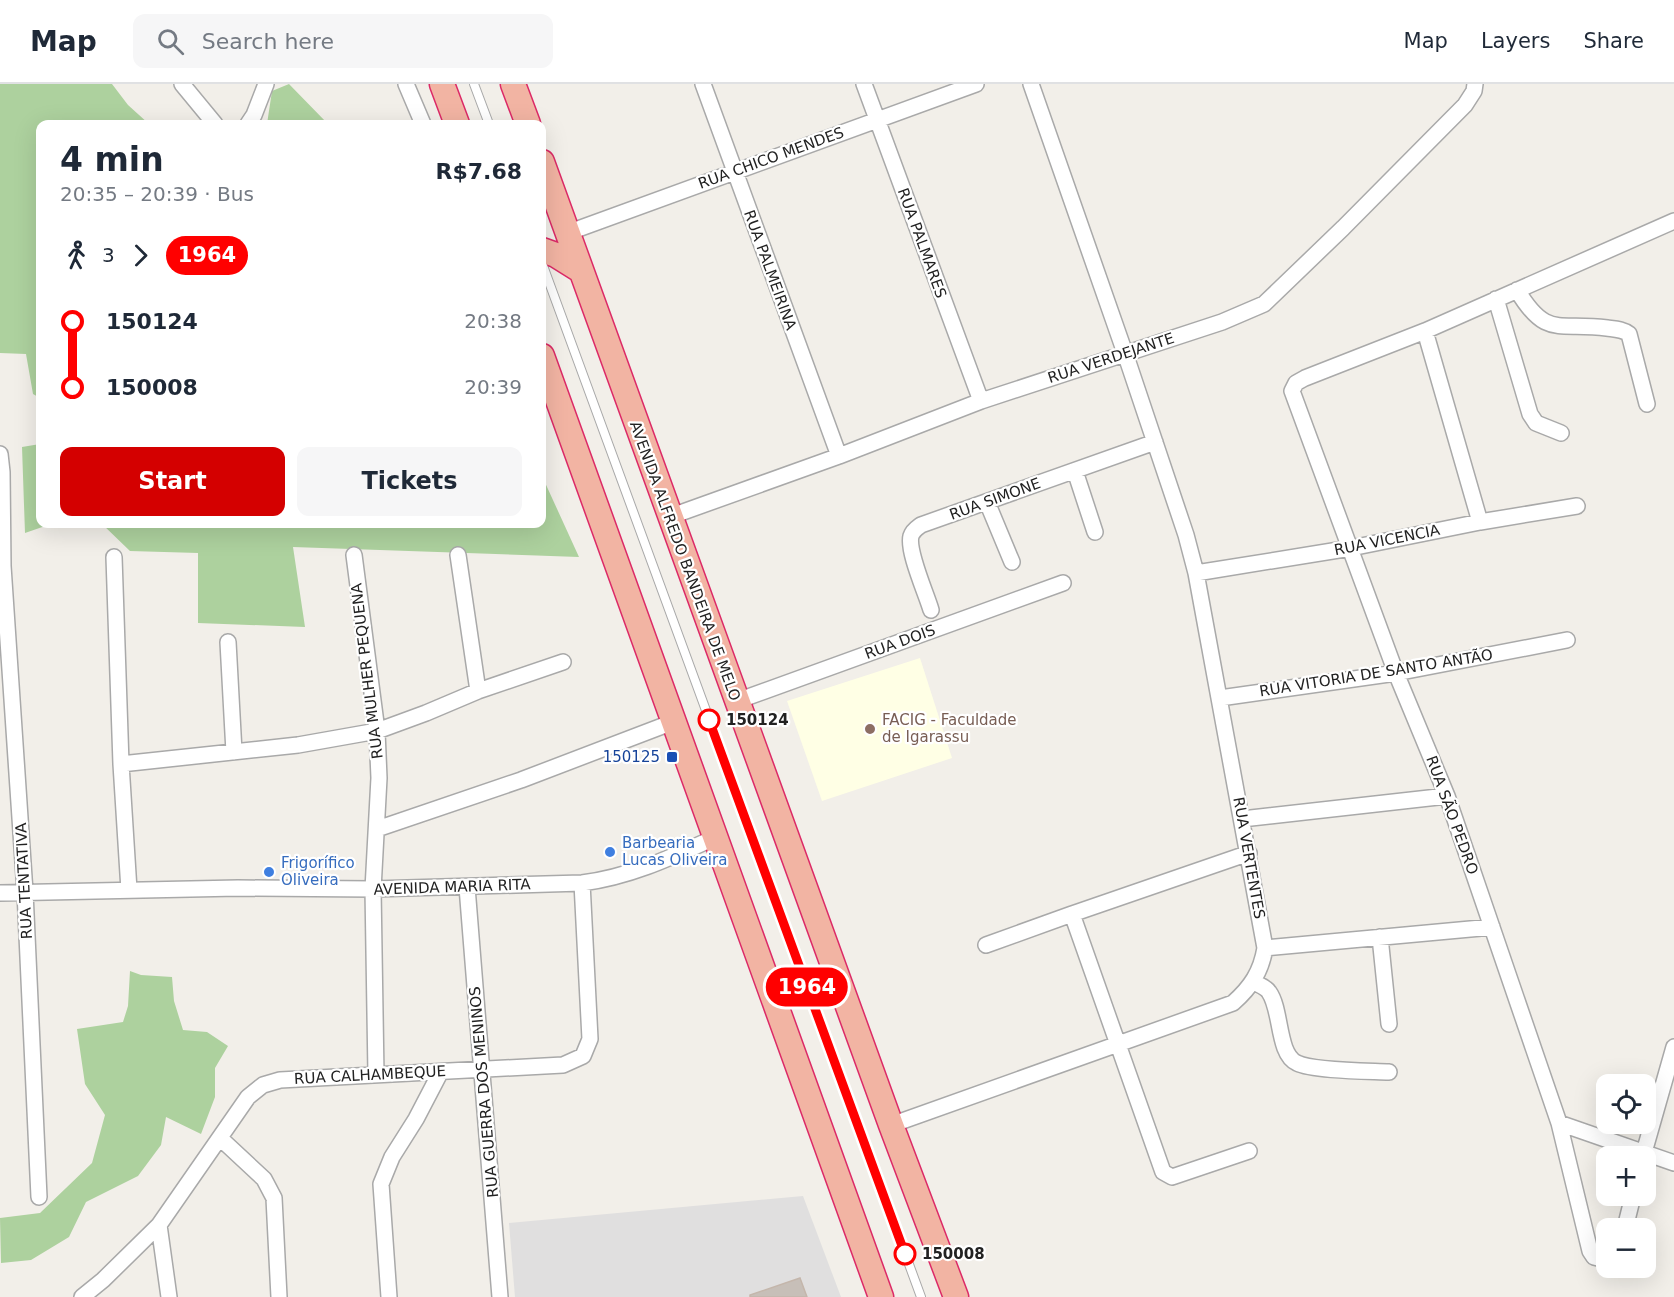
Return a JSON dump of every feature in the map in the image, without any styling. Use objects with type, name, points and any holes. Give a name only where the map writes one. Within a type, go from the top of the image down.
[{"type":"highway","points":[[442,84],[456,120]]},
{"type":"highway","points":[[513,84],[526,120]]},
{"type":"highway","name":"AVENIDA ALFREDO BANDEIRA DE MELO","points":[[546,186],[567,233],[891,1125],[956,1297]]},
{"type":"highway","points":[[546,251],[580,270]]},
{"type":"highway","points":[[546,367],[881,1297]]},
{"type":"street","points":[[182,84],[212,120]]},
{"type":"street","points":[[251,120],[266,84]]},
{"type":"street","points":[[406,84],[421,120]]},
{"type":"street","name":"RUA PALMEIRINA","points":[[704,84],[839,456]]},
{"type":"street","name":"RUA PALMARES","points":[[864,84],[981,401]]},
{"type":"street","name":"RUA CHICO MENDES","points":[[567,233],[976,84]]},
{"type":"street","name":"RUA VERTENTES","points":[[891,1125],[1233,1004],[1254,982],[1263,962],[1265,948],[1220,698],[1196,573],[1186,535],[1031,84]]},
{"type":"street","name":"RUA VERDEJANTE","points":[[669,517],[839,456],[981,401],[1222,322],[1264,304],[1465,105],[1474,92],[1475,84]]},
{"type":"street","points":[[1480,522],[1425,331],[1674,221]]},
{"type":"street","points":[[1517,290],[1528,309],[1548,324],[1597,326],[1625,331],[1629,334],[1647,404]]},
{"type":"street","points":[[1496,299],[1530,414],[1536,423],[1561,433]]},
{"type":"street","name":"RUA SÃO PEDRO","points":[[1425,331],[1305,378],[1296,383],[1292,391],[1396,673],[1447,796],[1559,1123],[1590,1251],[1596,1258]]},
{"type":"street","name":"RUA SIMONE","points":[[931,610],[912,550],[910,537],[914,530],[921,525],[1155,442]]},
{"type":"street","name":"RUA TENTATIVA","points":[[0,454],[3,566],[25,892],[39,1197]]},
{"type":"street","points":[[1075,471],[1095,532]]},
{"type":"street","points":[[987,502],[1012,562]]},
{"type":"street","name":"RUA VICENCIA","points":[[1196,573],[1351,548],[1480,522],[1577,506]]},
{"type":"street","name":"RUA MULHER PEQUENA","points":[[354,555],[377,730],[379,778],[373,889],[376,1075]]},
{"type":"street","points":[[458,555],[478,691]]},
{"type":"street","points":[[114,557],[121,764],[129,890]]},
{"type":"street","name":"RUA DOIS","points":[[737,701],[1063,583]]},
{"type":"street","name":"RUA VITORIA DE SANTO ANTÃO","points":[[1220,698],[1396,673],[1567,639]]},
{"type":"street","points":[[228,642],[234,752]]},
{"type":"street","points":[[121,764],[298,745],[377,730],[478,691],[563,662]]},
{"type":"street","points":[[377,829],[521,780],[673,722]]},
{"type":"street","points":[[1242,819],[1447,796]]},
{"type":"street","name":"AVENIDA MARIA RITA","points":[[0,893],[238,888],[373,889],[582,883],[605,880],[654,864],[716,837]]},
{"type":"street","points":[[986,945],[1249,852]]},
{"type":"street","name":"RUA CALHAMBEQUE","points":[[82,1297],[159,1226],[248,1097],[263,1085],[280,1080],[563,1065],[580,1058],[587,1050],[590,1039],[582,883]]},
{"type":"street","name":"RUA GUERRA DOS MENINOS","points":[[467,886],[500,1297]]},
{"type":"street","points":[[1072,914],[1163,1172],[1172,1177],[1249,1151]]},
{"type":"street","points":[[1265,948],[1492,927]]},
{"type":"street","points":[[1380,937],[1389,1024]]},
{"type":"street","points":[[1254,982],[1265,988],[1273,998],[1288,1056],[1295,1062],[1318,1068],[1389,1072]]},
{"type":"street","points":[[1646,1146],[1674,1047]]},
{"type":"street","points":[[389,1297],[381,1184],[392,1157],[440,1073]]},
{"type":"street","points":[[1559,1123],[1622,1146]]},
{"type":"street","points":[[220,1138],[264,1179],[274,1198],[279,1297]]},
{"type":"street","points":[[1656,1158],[1674,1163]]},
{"type":"street","points":[[159,1226],[169,1297]]},
{"type":"lane","points":[[474,84],[488,120]]},
{"type":"lane","points":[[546,274],[921,1297]]},
{"type":"shaded area","name":"FACIG - Faculdade de Igarassu","points":[[920,658],[952,758],[822,801],[787,701]]},
{"type":"shaded area","points":[[803,1196],[841,1297],[515,1297],[509,1223]]},
{"type":"green space","points":[[0,84],[112,84],[128,105],[145,120],[36,120],[36,396],[33,394],[26,354],[0,353]]},
{"type":"green space","points":[[289,84],[324,120],[268,120],[272,91]]},
{"type":"green space","points":[[36,445],[36,528],[39,528],[25,533],[22,447]]},
{"type":"green space","points":[[546,485],[579,557],[293,547],[305,627],[198,623],[198,553],[130,551],[106,528],[546,528]]},
{"type":"green space","points":[[130,971],[141,975],[172,977],[174,1001],[183,1030],[207,1032],[228,1046],[215,1068],[215,1097],[201,1134],[166,1117],[161,1145],[138,1176],[86,1202],[69,1237],[31,1260],[1,1263],[0,1218],[40,1213],[92,1163],[105,1115],[85,1084],[77,1029],[123,1022],[128,1006]]},
{"type":"building","points":[[800,1278],[807,1297],[750,1297],[750,1295]]},
{"type":"bus line","name":"1964","points":[[709,720],[905,1254]]},
{"type":"place","name":"150124","points":[[709,720]]},
{"type":"place","name":"FACIG - Faculdade de Igarassu","points":[[870,729]]},
{"type":"place","name":"150125","points":[[672,757]]},
{"type":"place","name":"Barbearia Lucas Oliveira","points":[[610,852]]},
{"type":"place","name":"Frigorífico Oliveira","points":[[269,872]]},
{"type":"place","name":"150008","points":[[905,1254]]}]
